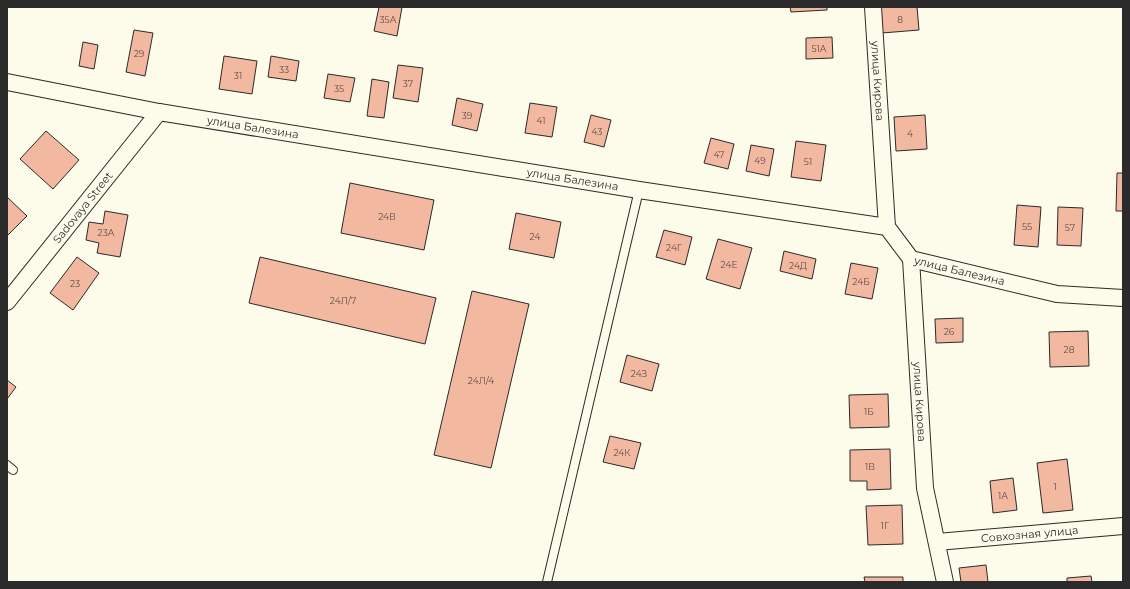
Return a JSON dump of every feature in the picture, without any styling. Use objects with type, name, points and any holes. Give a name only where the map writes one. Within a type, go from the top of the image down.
[{"type":"street","name":"улица Кирова","points":[[873,7],[887,227]]},
{"type":"street","name":"улица Балезина","points":[[7,82],[159,112],[639,190],[887,227],[911,260],[1057,294],[1123,298]]},
{"type":"street","name":"Sadovaya Street","points":[[7,302],[159,112]]},
{"type":"street","name":"улица Кирова","points":[[911,260],[925,488],[945,582]]},
{"type":"street","name":"Совхозная улица","points":[[937,542],[1123,526]]},
{"type":"lane","points":[[548,582],[639,190]]},
{"type":"building","points":[[379,7],[402,7],[397,36],[374,31]]},
{"type":"building","points":[[790,7],[827,7],[827,10],[791,12]]},
{"type":"building","points":[[880,7],[917,7],[919,30],[882,33]]},
{"type":"building","points":[[134,30],[153,33],[145,76],[126,72]]},
{"type":"building","points":[[832,37],[833,58],[806,59],[806,38]]},
{"type":"building","points":[[83,42],[98,45],[94,69],[79,66]]},
{"type":"building","points":[[224,56],[257,61],[252,94],[219,89]]},
{"type":"building","points":[[271,56],[299,61],[296,81],[268,77]]},
{"type":"building","points":[[398,65],[423,68],[418,102],[393,98]]},
{"type":"building","points":[[328,74],[355,78],[350,102],[324,98]]},
{"type":"building","points":[[372,79],[389,82],[384,118],[367,116]]},
{"type":"building","points":[[457,98],[483,104],[477,131],[452,125]]},
{"type":"building","points":[[530,103],[557,107],[552,137],[525,133]]},
{"type":"building","points":[[591,115],[611,120],[604,147],[584,142]]},
{"type":"building","points":[[925,115],[927,149],[896,151],[894,117]]},
{"type":"building","points":[[46,131],[79,160],[53,189],[20,159]]},
{"type":"building","points":[[711,138],[734,144],[728,169],[704,163]]},
{"type":"building","points":[[796,141],[826,145],[821,181],[791,177]]},
{"type":"building","points":[[751,145],[774,149],[769,176],[746,171]]},
{"type":"building","points":[[1117,173],[1123,173],[1123,211],[1116,211]]},
{"type":"building","points":[[350,183],[434,200],[424,250],[341,233]]},
{"type":"building","points":[[7,197],[27,216],[7,236]]},
{"type":"building","points":[[1017,205],[1041,207],[1038,247],[1014,245]]},
{"type":"building","points":[[1058,207],[1083,208],[1081,246],[1057,245]]},
{"type":"building","points":[[105,211],[128,215],[120,257],[97,253],[99,243],[86,240],[89,222],[103,224]]},
{"type":"building","points":[[516,213],[561,222],[554,258],[509,249]]},
{"type":"building","points":[[664,230],[692,237],[685,265],[656,257]]},
{"type":"building","points":[[718,239],[752,248],[740,289],[706,279]]},
{"type":"building","points":[[784,251],[816,259],[812,279],[780,271]]},
{"type":"building","points":[[77,257],[99,273],[73,310],[50,293]]},
{"type":"building","points":[[260,257],[436,298],[425,344],[249,303]]},
{"type":"building","points":[[851,263],[878,268],[872,299],[845,294]]},
{"type":"building","points":[[472,291],[529,304],[491,468],[434,455]]},
{"type":"building","points":[[963,318],[963,342],[936,343],[935,319]]},
{"type":"building","points":[[1088,331],[1089,366],[1050,367],[1049,332]]},
{"type":"building","points":[[627,355],[659,364],[652,391],[620,382]]},
{"type":"building","points":[[7,380],[16,387],[7,399]]},
{"type":"building","points":[[888,394],[889,427],[850,428],[849,395]]},
{"type":"building","points":[[610,436],[641,443],[634,469],[603,462]]},
{"type":"building","points":[[890,449],[891,489],[867,490],[867,481],[850,481],[850,450]]},
{"type":"building","points":[[1067,459],[1073,510],[1043,513],[1037,463]]},
{"type":"building","points":[[1013,478],[1017,510],[993,513],[990,481]]},
{"type":"building","points":[[902,505],[903,544],[868,545],[866,506]]},
{"type":"building","points":[[986,565],[988,582],[961,582],[959,568]]},
{"type":"building","points":[[1091,576],[1092,582],[1067,582],[1067,578]]},
{"type":"building","points":[[864,577],[903,577],[903,582],[865,582]]}]
